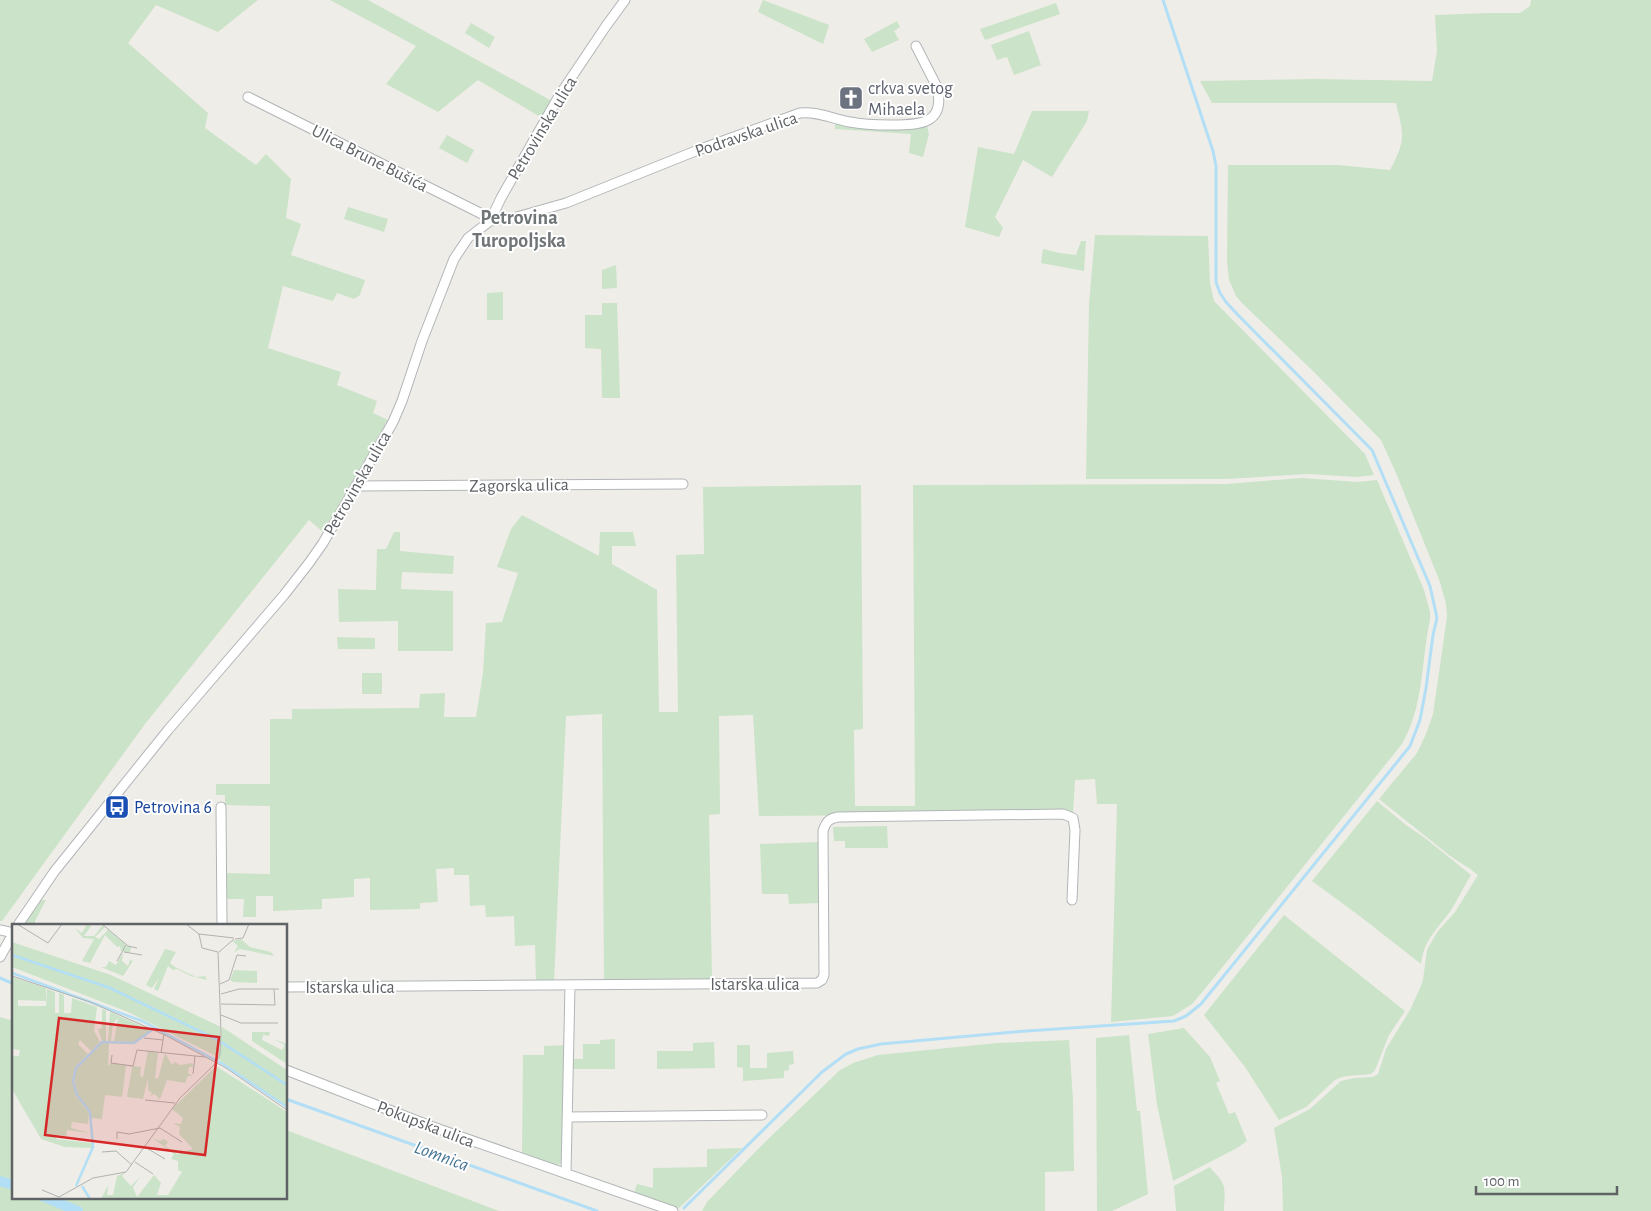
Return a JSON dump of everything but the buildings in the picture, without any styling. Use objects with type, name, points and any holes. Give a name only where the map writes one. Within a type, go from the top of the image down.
[{"type":"street","name":"Petrovinska ulica","points":[[19,924],[54,872],[168,730],[299,576],[323,543],[393,422],[454,259],[468,238],[490,220],[560,96],[623,1]]},
{"type":"street","name":"Podravska ulica","points":[[490,220],[520,216],[566,203],[698,150],[800,113],[816,113],[852,122],[878,125],[919,124],[926,122],[935,115],[938,95],[937,88],[916,46]]},
{"type":"street","name":"Ulica Brune Bušića","points":[[248,97],[484,215],[490,220]]},
{"type":"street","name":"Zagorska ulica","points":[[356,486],[683,484]]},
{"type":"street","points":[[222,807],[222,924]]},
{"type":"street","name":"Istarska ulica","points":[[288,987],[817,984],[824,975],[825,906],[822,845],[823,831],[826,822],[830,818],[1062,814],[1069,816],[1073,818],[1076,830],[1072,900]]},
{"type":"street","points":[[0,957],[12,936]]},
{"type":"street","points":[[566,1174],[570,985]]},
{"type":"street","name":"Pokupska ulica","points":[[288,1071],[433,1127],[673,1211]]},
{"type":"street","points":[[568,1117],[762,1116]]},
{"type":"green space","points":[[0,0],[258,0],[218,32],[156,5],[128,43],[208,113],[205,128],[256,165],[266,154],[291,179],[286,218],[301,224],[291,255],[365,280],[360,295],[354,299],[337,293],[333,301],[283,286],[268,348],[341,372],[337,385],[377,401],[373,413],[388,420],[323,532],[309,520],[145,724],[2,921],[0,921]]},
{"type":"green space","points":[[330,0],[368,0],[552,101],[542,118],[478,80],[438,112],[386,84],[416,46]]},
{"type":"green space","points":[[763,0],[829,25],[823,44],[758,12]]},
{"type":"green space","points":[[1531,0],[1651,0],[1651,1211],[1283,1211],[1282,1177],[1274,1128],[1310,1109],[1341,1081],[1373,1077],[1378,1074],[1386,1049],[1410,1010],[1420,988],[1423,980],[1427,950],[1438,931],[1455,912],[1478,875],[1449,855],[1379,799],[1417,753],[1426,734],[1433,714],[1447,617],[1446,604],[1440,582],[1396,473],[1381,440],[1242,303],[1236,296],[1229,280],[1227,261],[1228,165],[1338,165],[1390,170],[1399,152],[1402,138],[1401,123],[1396,103],[1212,103],[1200,81],[1316,79],[1432,81],[1437,51],[1435,15],[1520,13],[1530,6]]},
{"type":"green space","points":[[1056,3],[1060,14],[985,40],[980,29]]},
{"type":"green space","points":[[897,21],[900,27],[894,31],[899,40],[872,52],[864,39]]},
{"type":"green space","points":[[471,23],[495,37],[489,48],[465,33]]},
{"type":"green space","points":[[1029,31],[1041,65],[1014,75],[1007,57],[997,60],[991,45]]},
{"type":"green space","points":[[1032,111],[1089,111],[1087,121],[1052,177],[1023,160],[995,217],[1003,228],[999,237],[965,227],[978,147],[1014,154]]},
{"type":"green space","points":[[835,122],[907,128],[927,126],[929,134],[923,157],[909,153],[911,134],[835,129]]},
{"type":"green space","points":[[447,135],[474,150],[467,163],[439,148]]},
{"type":"green space","points":[[348,207],[388,219],[384,232],[344,219]]},
{"type":"green space","points":[[1095,235],[1208,236],[1210,283],[1214,301],[1365,454],[1374,475],[1357,477],[1308,474],[1227,479],[1086,479],[1089,304]]},
{"type":"green space","points":[[1081,241],[1086,241],[1084,271],[1041,263],[1043,249],[1076,255]]},
{"type":"green space","points":[[616,265],[617,288],[602,289],[602,270]]},
{"type":"green space","points":[[503,292],[503,320],[487,320],[487,293]]},
{"type":"green space","points":[[602,303],[617,303],[620,398],[602,398],[601,349],[585,348],[585,315],[602,315]]},
{"type":"green space","points":[[1301,478],[1358,482],[1377,480],[1424,590],[1430,612],[1418,699],[1409,729],[1402,744],[1204,990],[1192,1004],[1173,1016],[1111,1022],[1117,804],[1097,804],[1095,779],[1075,780],[1073,814],[759,816],[753,715],[719,716],[720,814],[709,815],[712,980],[604,981],[602,714],[566,716],[554,982],[536,982],[535,945],[515,946],[514,916],[486,917],[485,905],[470,906],[469,875],[454,875],[454,868],[436,869],[438,902],[420,903],[420,909],[370,910],[370,878],[354,879],[354,897],[322,899],[322,909],[273,911],[273,896],[256,896],[256,917],[243,917],[244,899],[225,899],[225,873],[270,874],[270,806],[225,805],[225,795],[216,795],[216,784],[270,784],[270,719],[292,719],[292,709],[419,708],[420,694],[445,693],[444,717],[476,717],[483,673],[486,623],[502,622],[518,573],[497,567],[511,529],[522,515],[599,556],[600,532],[633,532],[636,546],[612,546],[612,564],[657,590],[659,712],[678,712],[676,555],[704,554],[703,487],[861,485],[863,729],[854,730],[855,806],[915,806],[913,485],[1227,484]]},
{"type":"green space","points":[[394,532],[400,532],[400,551],[454,556],[453,574],[402,572],[401,589],[453,591],[453,651],[398,651],[398,621],[339,622],[338,589],[376,590],[377,549],[386,549]]},
{"type":"green space","points":[[337,637],[375,638],[375,649],[338,649]]},
{"type":"green space","points":[[362,673],[382,673],[382,694],[362,694]]},
{"type":"green space","points":[[1377,801],[1471,875],[1451,910],[1428,941],[1421,964],[1312,881]]},
{"type":"green space","points":[[887,826],[888,848],[845,848],[845,841],[834,841],[833,827]]},
{"type":"green space","points":[[819,842],[821,903],[789,904],[788,894],[762,894],[760,844]]},
{"type":"green space","points":[[40,900],[46,900],[35,924],[25,924]]},
{"type":"green space","points":[[1284,915],[1405,1011],[1389,1035],[1375,1070],[1371,1074],[1348,1076],[1335,1080],[1306,1107],[1279,1120],[1245,1067],[1204,1015]]},
{"type":"green space","points":[[0,1017],[12,1020],[12,1198],[288,1198],[288,1131],[499,1211],[0,1211]]},
{"type":"green space","points":[[1184,1028],[1210,1057],[1220,1081],[1216,1083],[1229,1114],[1235,1112],[1247,1141],[1173,1181],[1157,1104],[1148,1034]]},
{"type":"green space","points":[[1129,1035],[1137,1111],[1140,1111],[1148,1194],[1112,1211],[1097,1211],[1096,1038]]},
{"type":"green space","points":[[615,1039],[615,1069],[573,1069],[573,1059],[583,1059],[583,1044],[600,1044],[600,1040]]},
{"type":"green space","points":[[1069,1040],[1073,1100],[1074,1171],[1045,1172],[1045,1211],[702,1211],[707,1202],[759,1148],[840,1070],[853,1063],[878,1055],[997,1043]]},
{"type":"green space","points":[[714,1042],[715,1068],[657,1069],[657,1051],[693,1051],[693,1043]]},
{"type":"green space","points":[[567,1045],[563,1161],[557,1166],[522,1156],[523,1055],[544,1055],[544,1046]]},
{"type":"green space","points":[[737,1045],[750,1045],[750,1068],[767,1068],[767,1053],[793,1051],[794,1064],[789,1065],[789,1070],[784,1071],[784,1078],[743,1081],[743,1068],[737,1067]]},
{"type":"green space","points":[[742,1148],[679,1208],[634,1193],[637,1184],[653,1188],[653,1168],[707,1167],[707,1149]]},
{"type":"green space","points":[[1210,1167],[1224,1186],[1224,1211],[1176,1211],[1174,1186]]},
{"type":"waterway","points":[[684,1208],[822,1072],[846,1054],[858,1049],[881,1044],[1014,1032],[1174,1021],[1186,1016],[1201,1004],[1410,746],[1420,720],[1437,618],[1430,586],[1372,450],[1237,314],[1220,293],[1216,282],[1216,166],[1213,151],[1163,0]]},
{"type":"waterway","name":"Lomnica","points":[[0,978],[12,983]]},
{"type":"waterway","name":"Lomnica","points":[[288,1100],[597,1211]]},
{"type":"waterway","points":[[0,1181],[12,1184]]},
{"type":"waterway","points":[[46,1198],[78,1211]]},
{"type":"place","name":"crkva svetog Mihaela","points":[[851,98]]},
{"type":"place","name":"Petrovina 6","points":[[117,807]]},
{"type":"district","name":"Petrovina Turopoljska","points":[[519,228]]}]
